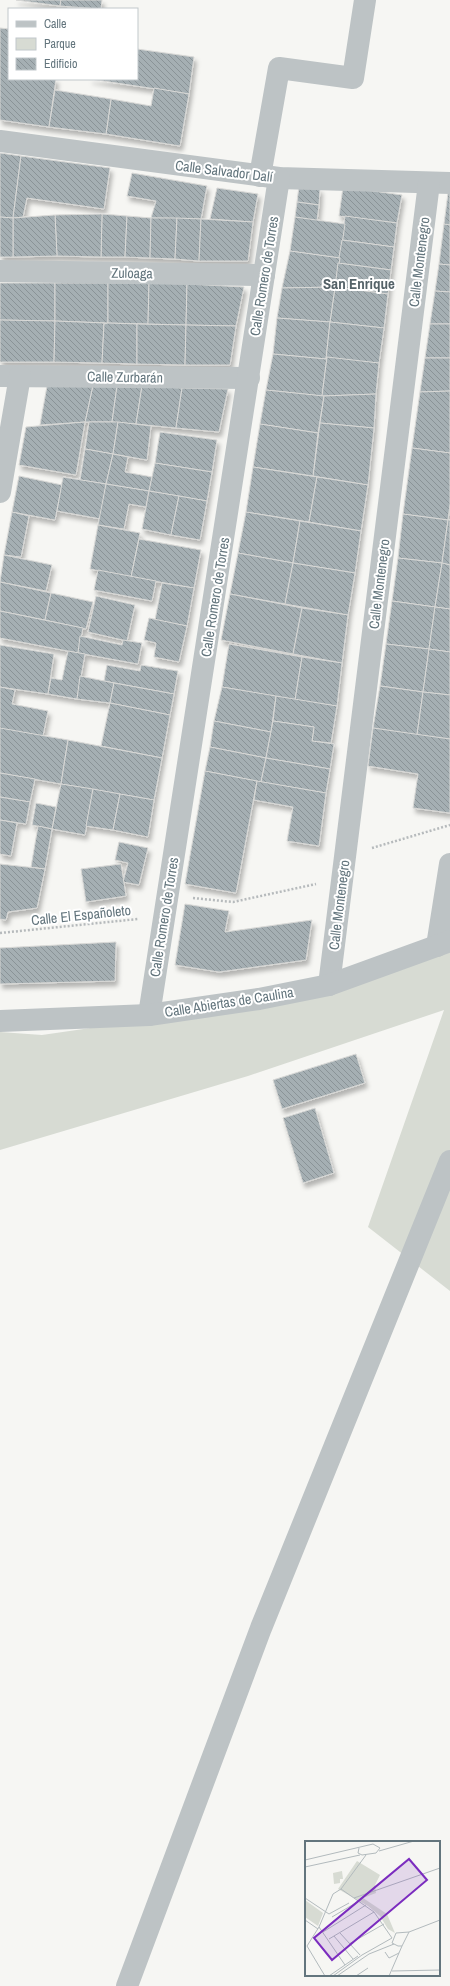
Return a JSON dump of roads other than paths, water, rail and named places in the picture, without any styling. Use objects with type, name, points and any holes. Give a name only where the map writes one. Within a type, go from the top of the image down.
[{"type":"street","name":"Calle Romero de Torres","points":[[149,1015],[264,275],[269,177],[279,68],[353,78],[365,0]]},
{"type":"street","name":"Calle Salvador Dalí","points":[[0,141],[269,177],[440,183]]},
{"type":"street","name":"Calle Montenegro","points":[[329,985],[345,856],[440,183]]},
{"type":"street","name":"Zuloaga","points":[[0,271],[264,275]]},
{"type":"street","name":"Calle Zurbarán","points":[[10,376],[249,378]]},
{"type":"street","points":[[0,492],[10,376]]},
{"type":"street","points":[[443,943],[450,864]]},
{"type":"street","name":"Calle Abiertas de Caulina","points":[[0,1021],[149,1015],[259,999],[329,985],[443,943]]},
{"type":"street","points":[[127,1986],[260,1628],[450,1161]]},
{"type":"district","name":"San Enrique","points":[[359,283]]}]
